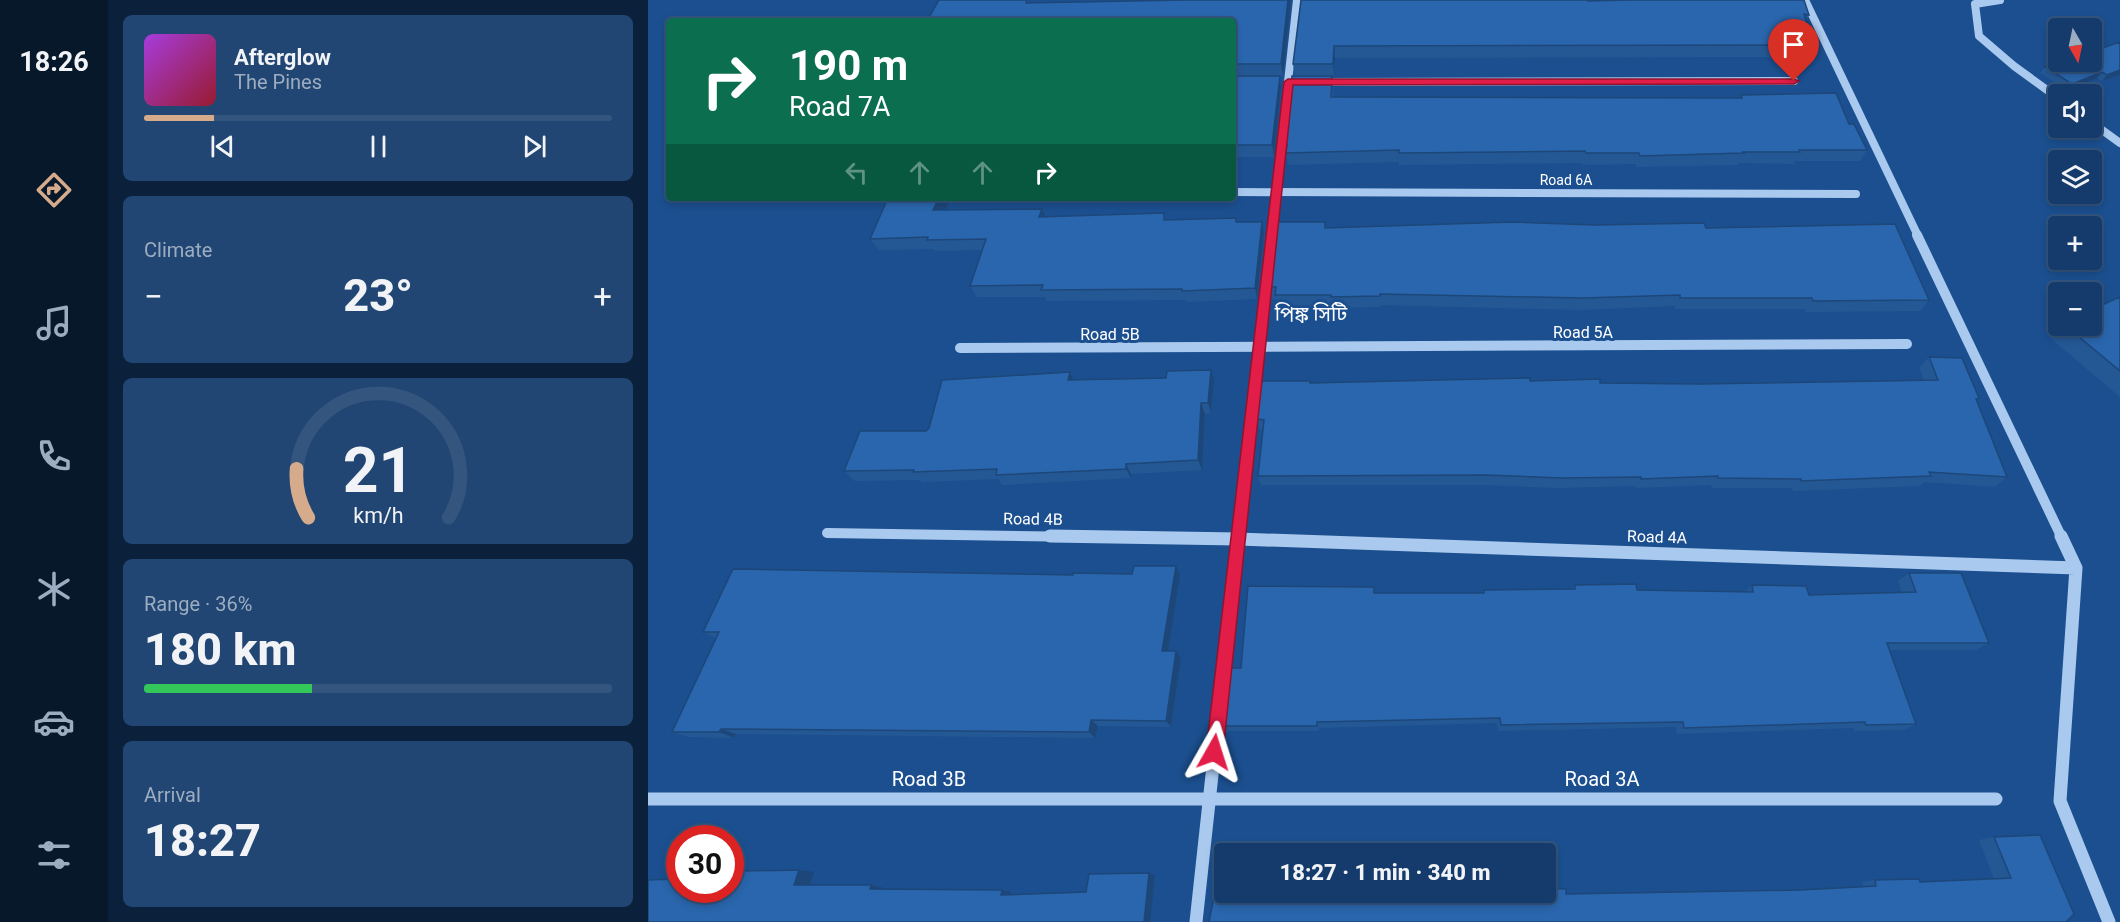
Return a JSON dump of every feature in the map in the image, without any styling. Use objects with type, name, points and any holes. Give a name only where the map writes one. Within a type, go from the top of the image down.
[{"type":"street","points":[[1196,922],[1276,192],[1283,82],[1297,0]]},
{"type":"street","points":[[1805,0],[2076,568],[2060,801],[2109,922]]},
{"type":"street","points":[[2000,0],[1975,3],[1979,36],[2048,91]]},
{"type":"street","points":[[1312,82],[1794,81]]},
{"type":"street","points":[[1283,82],[1300,82]]},
{"type":"street","points":[[2102,130],[2120,142]]},
{"type":"street","name":"Road 6A","points":[[1236,192],[1856,194]]},
{"type":"street","name":"Road 5A","points":[[1259,349],[1907,344]]},
{"type":"street","name":"Road 5B","points":[[960,348],[1259,349]]},
{"type":"street","name":"Road 4B","points":[[827,532],[1238,539]]},
{"type":"street","name":"Road 4A","points":[[1238,539],[2076,568]]},
{"type":"street","name":"Road 3B","points":[[648,799],[1209,799]]},
{"type":"street","name":"Road 3A","points":[[1209,799],[1996,799]]},
{"type":"building","points":[[939,0],[1027,0],[1026,3],[1288,0],[1281,64],[1236,64],[1236,18],[929,18]]},
{"type":"building","points":[[1301,0],[1804,0],[1809,15],[1804,14],[1814,45],[1334,46],[1333,64],[1293,64]]},
{"type":"building","points":[[2120,42],[2120,70],[2107,75],[2102,72],[2102,48]]},
{"type":"building","points":[[2053,72],[2102,72],[2072,84]]},
{"type":"building","points":[[1236,76],[1280,76],[1272,145],[1236,145]]},
{"type":"building","points":[[1292,76],[1332,76],[1331,97],[1742,98],[1741,95],[1836,93],[1849,124],[1854,124],[1867,150],[1640,156],[1639,153],[1586,153],[1585,151],[1399,153],[1399,150],[1286,153],[1287,145],[1284,145]]},
{"type":"building","points":[[887,201],[938,201],[933,210],[1042,209],[1039,217],[1164,213],[1164,220],[1236,218],[1236,222],[1262,222],[1255,288],[1182,291],[1182,289],[1041,290],[1043,285],[970,286],[986,239],[927,240],[928,237],[870,239]]},
{"type":"building","points":[[1276,222],[1325,222],[1325,228],[1512,222],[1594,225],[1704,223],[1706,228],[1895,224],[1929,300],[1813,301],[1812,298],[1680,298],[1680,295],[1583,298],[1380,294],[1380,296],[1331,297],[1331,295],[1275,295],[1276,287],[1269,287]]},
{"type":"building","points":[[2120,297],[2120,371],[2078,336],[2102,336],[2102,305]]},
{"type":"building","points":[[1929,357],[1962,358],[2007,477],[1929,472],[1931,476],[1801,481],[1801,479],[1718,478],[1718,476],[1641,479],[1641,477],[1561,478],[1485,475],[1258,476],[1264,420],[1257,419],[1262,381],[1310,381],[1310,383],[1530,378],[1530,381],[1600,379],[1600,383],[1700,384],[1938,380]]},
{"type":"building","points":[[1211,370],[1208,403],[1201,403],[1198,460],[1126,464],[1126,469],[996,475],[997,469],[913,472],[914,470],[844,471],[860,431],[926,431],[929,428],[942,380],[1070,372],[1068,380],[1166,378],[1167,371]]},
{"type":"building","points":[[1134,566],[1176,566],[1162,651],[1176,651],[1166,721],[1091,720],[1089,732],[721,729],[719,732],[672,732],[719,632],[703,632],[733,569],[1073,575],[1073,573],[1132,574]]},
{"type":"building","points":[[1909,573],[1961,573],[1989,643],[1887,643],[1916,724],[1866,725],[1865,722],[1684,728],[1683,722],[1501,725],[1500,718],[1317,722],[1317,726],[1222,726],[1228,668],[1241,668],[1248,586],[1374,587],[1374,593],[1484,593],[1484,590],[1575,589],[1575,585],[1636,584],[1637,590],[1753,592],[1752,585],[1806,586],[1809,595],[1916,592]]},
{"type":"building","points":[[2040,835],[2074,914],[2066,922],[1209,922],[1214,896],[1214,903],[1556,903],[1556,889],[1566,889],[1566,894],[1800,890],[1876,886],[1875,880],[1919,879],[1920,882],[2011,878],[1994,837]]},
{"type":"building","points":[[799,870],[794,885],[871,885],[870,889],[1002,890],[1001,895],[1086,892],[1089,874],[1149,873],[1144,922],[648,922],[648,880],[666,879],[666,903],[744,903],[744,871]]},
{"type":"district","name":"পিঙ্ক সিটি","points":[[1311,314]]},
{"type":"route","points":[[1214,752],[1288,82],[1794,81]]}]
